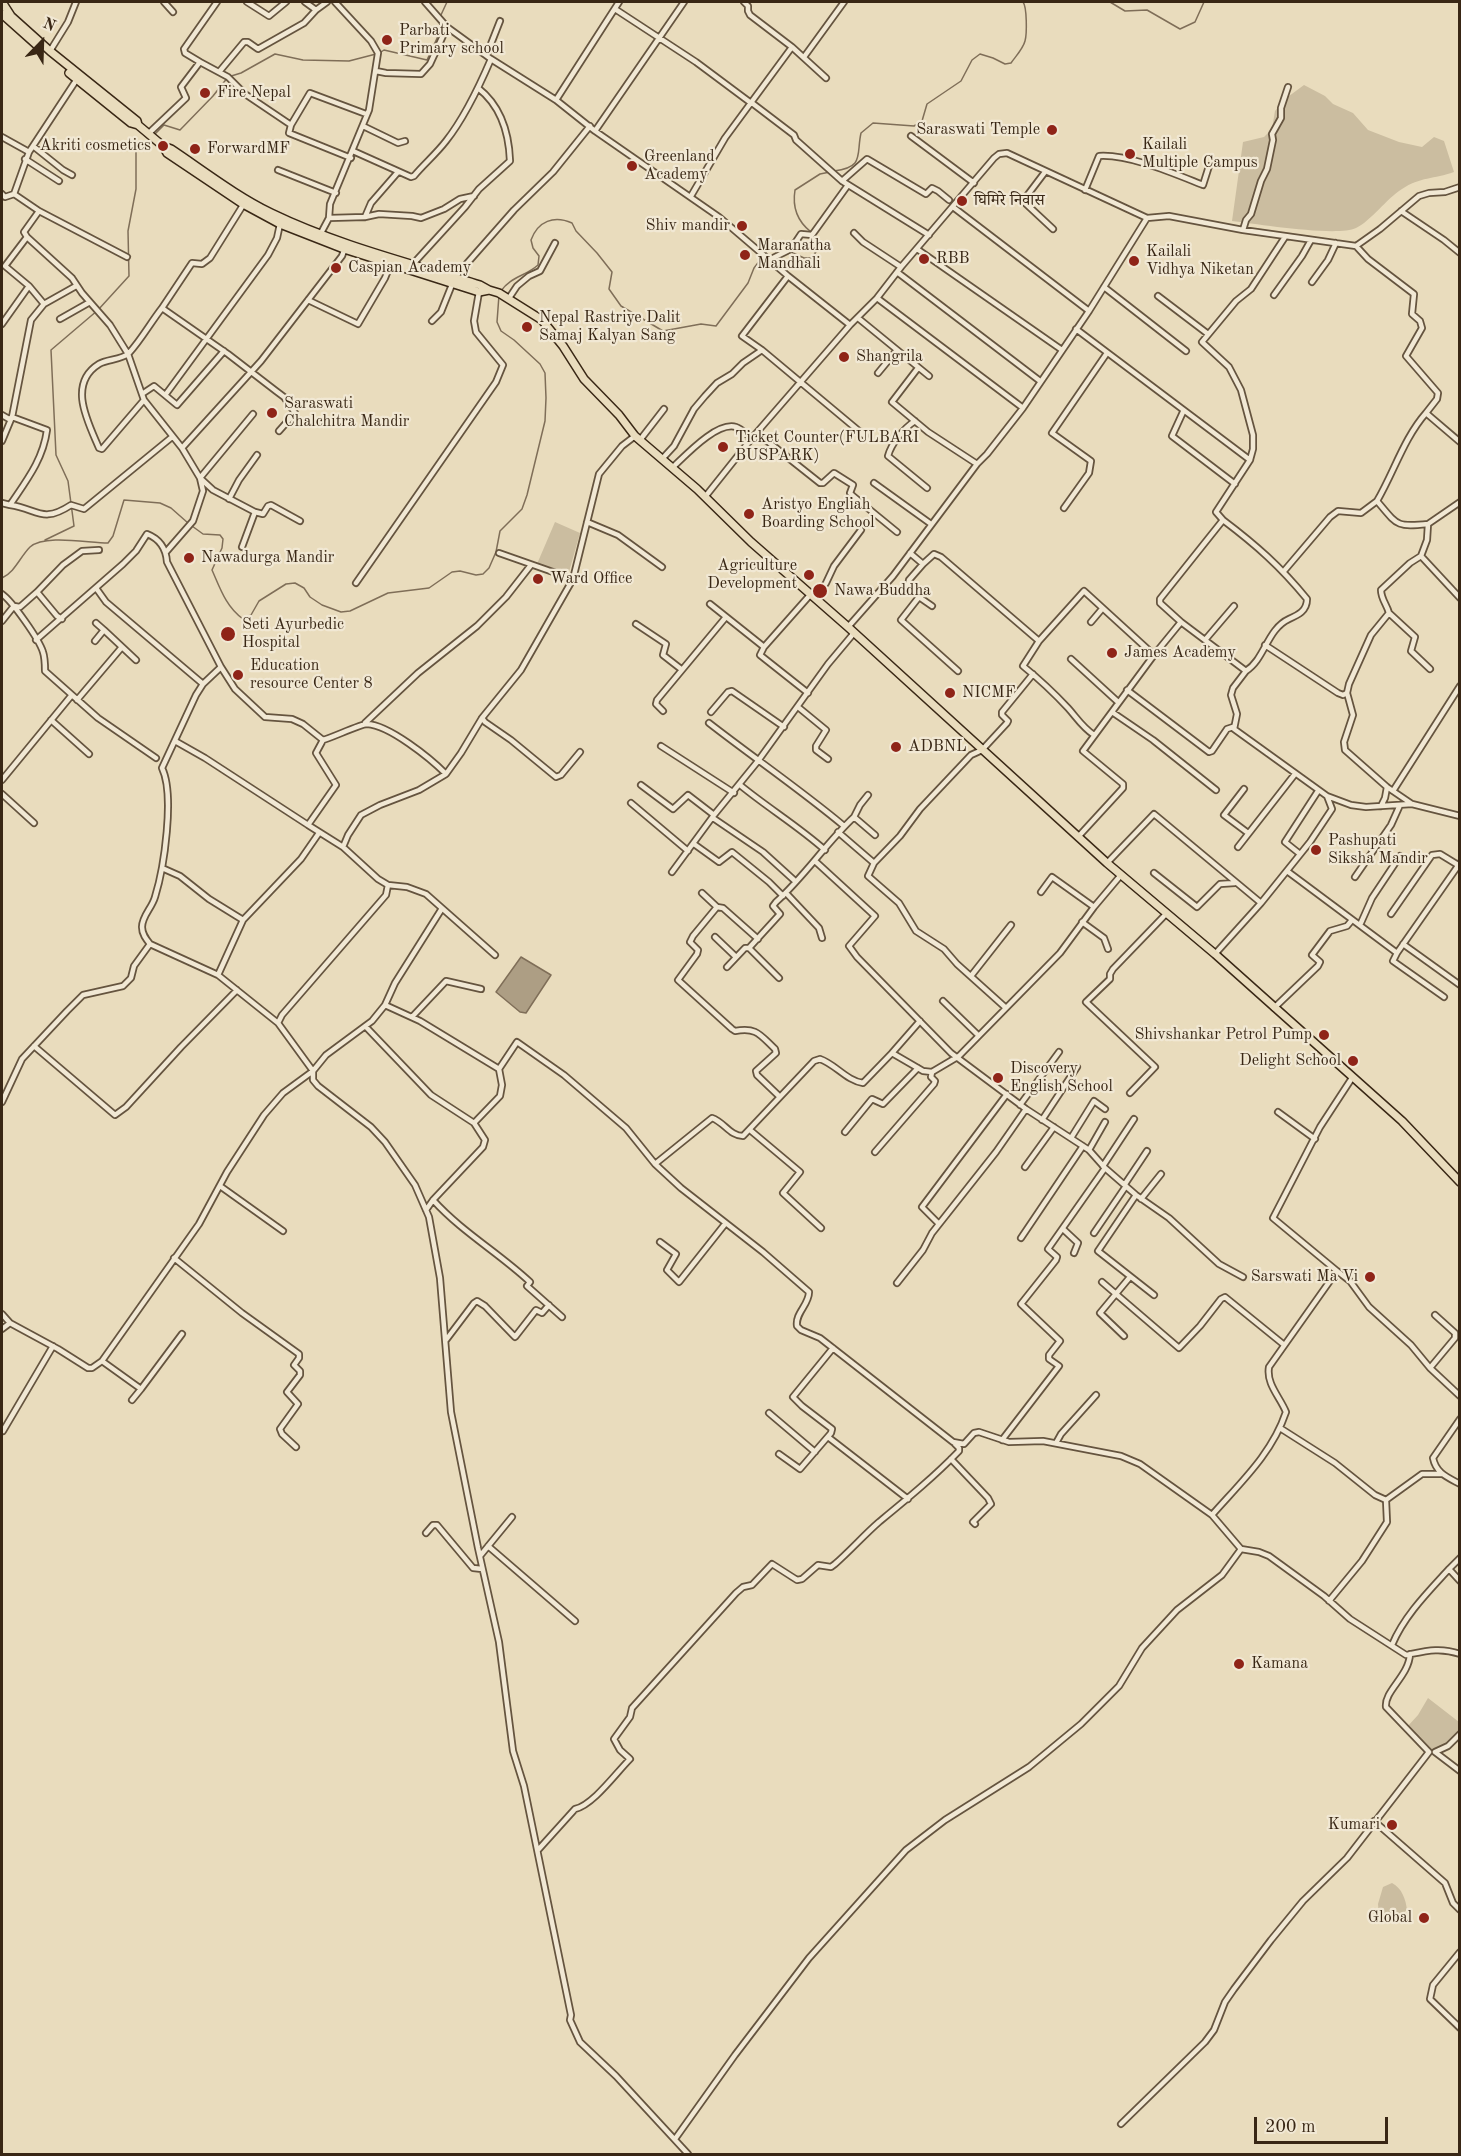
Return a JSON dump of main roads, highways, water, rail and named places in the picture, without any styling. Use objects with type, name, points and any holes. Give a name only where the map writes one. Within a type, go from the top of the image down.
[{"type":"main road","points":[[2,2],[11,16],[131,116],[138,125],[161,144],[280,224],[391,263],[484,286],[509,298],[542,320],[563,346],[584,379],[638,438],[705,496],[751,542],[848,627],[1107,863],[1215,954],[1402,1121],[1460,1182]]},
{"type":"main road","points":[[2,14],[77,79],[131,123],[138,125]]},
{"type":"main road","points":[[245,202],[321,233],[346,246],[413,264],[479,292],[489,290]]},
{"type":"waterway","points":[[440,17],[447,2]]},
{"type":"waterway","points":[[834,171],[855,163],[861,133],[873,123],[914,126],[922,121],[927,104],[961,81],[972,60],[980,54],[1005,64],[1011,63],[1025,41],[1026,21],[1023,2]]},
{"type":"waterway","points":[[1110,2],[1125,11],[1147,10],[1180,29],[1195,22],[1204,2]]},
{"type":"waterway","points":[[381,52],[384,50],[427,60],[439,34],[440,22]]},
{"type":"waterway","points":[[153,136],[164,125],[180,130],[228,77],[241,73],[275,54],[303,60],[349,61],[376,54]]},
{"type":"waterway","points":[[45,540],[74,526],[68,481],[56,455],[51,350],[98,310],[129,276],[128,231],[136,189],[136,149],[150,139]]},
{"type":"waterway","points":[[811,232],[797,214],[794,203],[795,190],[820,174],[830,172]]},
{"type":"waterway","points":[[501,291],[509,283],[538,265],[539,256],[531,240],[534,233],[547,221],[559,220],[572,223],[576,231],[612,272],[609,289],[621,306],[663,331],[701,324],[716,326],[748,283],[754,268],[767,251],[781,248],[786,250]]},
{"type":"waterway","points":[[791,252],[804,258],[812,258],[819,247],[818,240],[814,236]]},
{"type":"waterway","points":[[192,526],[203,534],[220,535],[223,539],[222,548],[212,570],[228,603],[243,619],[251,615],[259,601],[286,584],[295,583],[304,588],[310,597],[322,605],[341,612],[350,611],[388,593],[429,588],[452,572],[483,574],[489,568],[496,552],[500,531],[522,509],[545,421],[545,373],[540,364],[501,331],[497,322],[499,295]]},
{"type":"waterway","points":[[2,578],[14,568],[30,547],[37,543],[56,540],[108,543],[113,536],[124,500],[160,503],[171,508],[188,523]]},
{"type":"place","name":"Parbati Primary school","points":[[387,40]]},
{"type":"place","name":"Fire Nepal","points":[[205,93]]},
{"type":"place","name":"Saraswati Temple","points":[[1052,130]]},
{"type":"place","name":"Akriti cosmetics","points":[[163,146]]},
{"type":"place","name":"ForwardMF","points":[[195,149]]},
{"type":"place","name":"Kailali Multiple Campus","points":[[1130,154]]},
{"type":"place","name":"Greenland Academy","points":[[632,166]]},
{"type":"place","name":"घिमिरे निवास","points":[[962,201]]},
{"type":"place","name":"Shiv mandir","points":[[742,226]]},
{"type":"place","name":"Maranatha Mandhali","points":[[745,255]]},
{"type":"place","name":"RBB","points":[[924,259]]},
{"type":"place","name":"Kailali Vidhya Niketan","points":[[1134,261]]},
{"type":"place","name":"Caspian Academy","points":[[336,268]]},
{"type":"place","name":"Nepal Rastriye Dalit Samaj Kalyan Sang","points":[[527,327]]},
{"type":"place","name":"Shangrila","points":[[844,357]]},
{"type":"place","name":"Saraswati Chalchitra Mandir","points":[[272,413]]},
{"type":"place","name":"Ticket Counter(FULBARI BUSPARK)","points":[[723,447]]},
{"type":"place","name":"Aristyo Engliah Boarding School","points":[[749,514]]},
{"type":"place","name":"Nawadurga Mandir","points":[[189,558]]},
{"type":"place","name":"Agriculture Development","points":[[809,575]]},
{"type":"place","name":"Ward Office","points":[[538,579]]},
{"type":"place","name":"Nawa Buddha","points":[[820,591]]},
{"type":"place","name":"Seti Ayurbedic Hospital","points":[[228,634]]},
{"type":"place","name":"James Academy","points":[[1112,653]]},
{"type":"place","name":"Education resource Center 8","points":[[238,675]]},
{"type":"place","name":"NICMF","points":[[950,693]]},
{"type":"place","name":"ADBNL","points":[[896,747]]},
{"type":"place","name":"Pashupati Siksha Mandir","points":[[1316,850]]},
{"type":"place","name":"Shivshankar Petrol Pump","points":[[1324,1035]]},
{"type":"place","name":"Delight School","points":[[1353,1061]]},
{"type":"place","name":"Discovery English School","points":[[998,1078]]},
{"type":"place","name":"Sarswati Ma Vi","points":[[1370,1277]]},
{"type":"place","name":"Kamana","points":[[1239,1664]]},
{"type":"place","name":"Kumari","points":[[1392,1825]]},
{"type":"place","name":"Global","points":[[1424,1918]]}]
